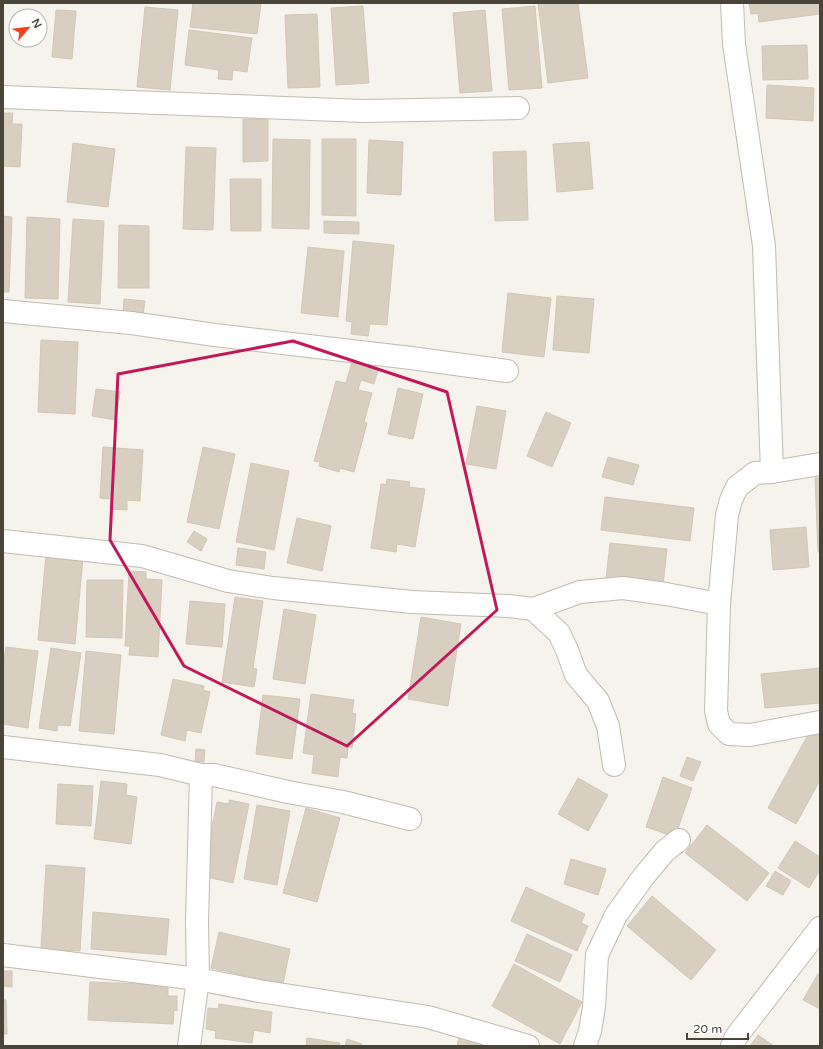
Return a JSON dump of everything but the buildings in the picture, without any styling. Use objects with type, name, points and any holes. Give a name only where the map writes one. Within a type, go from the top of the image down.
[{"type":"street","points":[[732,3],[734,44],[764,246],[772,472]]},
{"type":"street","points":[[3,97],[363,111],[518,108]]},
{"type":"street","points":[[3,311],[130,323],[506,371]]},
{"type":"street","points":[[820,464],[772,472],[755,473],[737,487],[731,500],[727,515],[719,604],[716,711],[719,724],[729,734],[750,735],[820,722]]},
{"type":"street","points":[[3,541],[142,556],[228,581],[273,588],[412,602],[508,606],[533,609],[580,592],[623,588],[719,604]]},
{"type":"street","points":[[533,609],[559,633],[576,675],[598,701],[608,726],[614,765]]},
{"type":"street","points":[[3,747],[160,765],[202,775],[214,775],[288,792],[343,802],[410,818]]},
{"type":"street","points":[[189,1046],[198,979],[196,922],[202,775]]},
{"type":"street","points":[[584,1046],[590,1031],[594,1006],[597,955],[606,935],[616,915],[644,876],[665,851],[679,840]]},
{"type":"street","points":[[732,1046],[736,1037],[820,928]]},
{"type":"street","points":[[3,955],[198,979],[259,991],[428,1017],[528,1046]]},
{"type":"highlighted area","points":[[293,341],[447,392],[497,610],[347,746],[184,666],[110,540],[118,374]]}]
